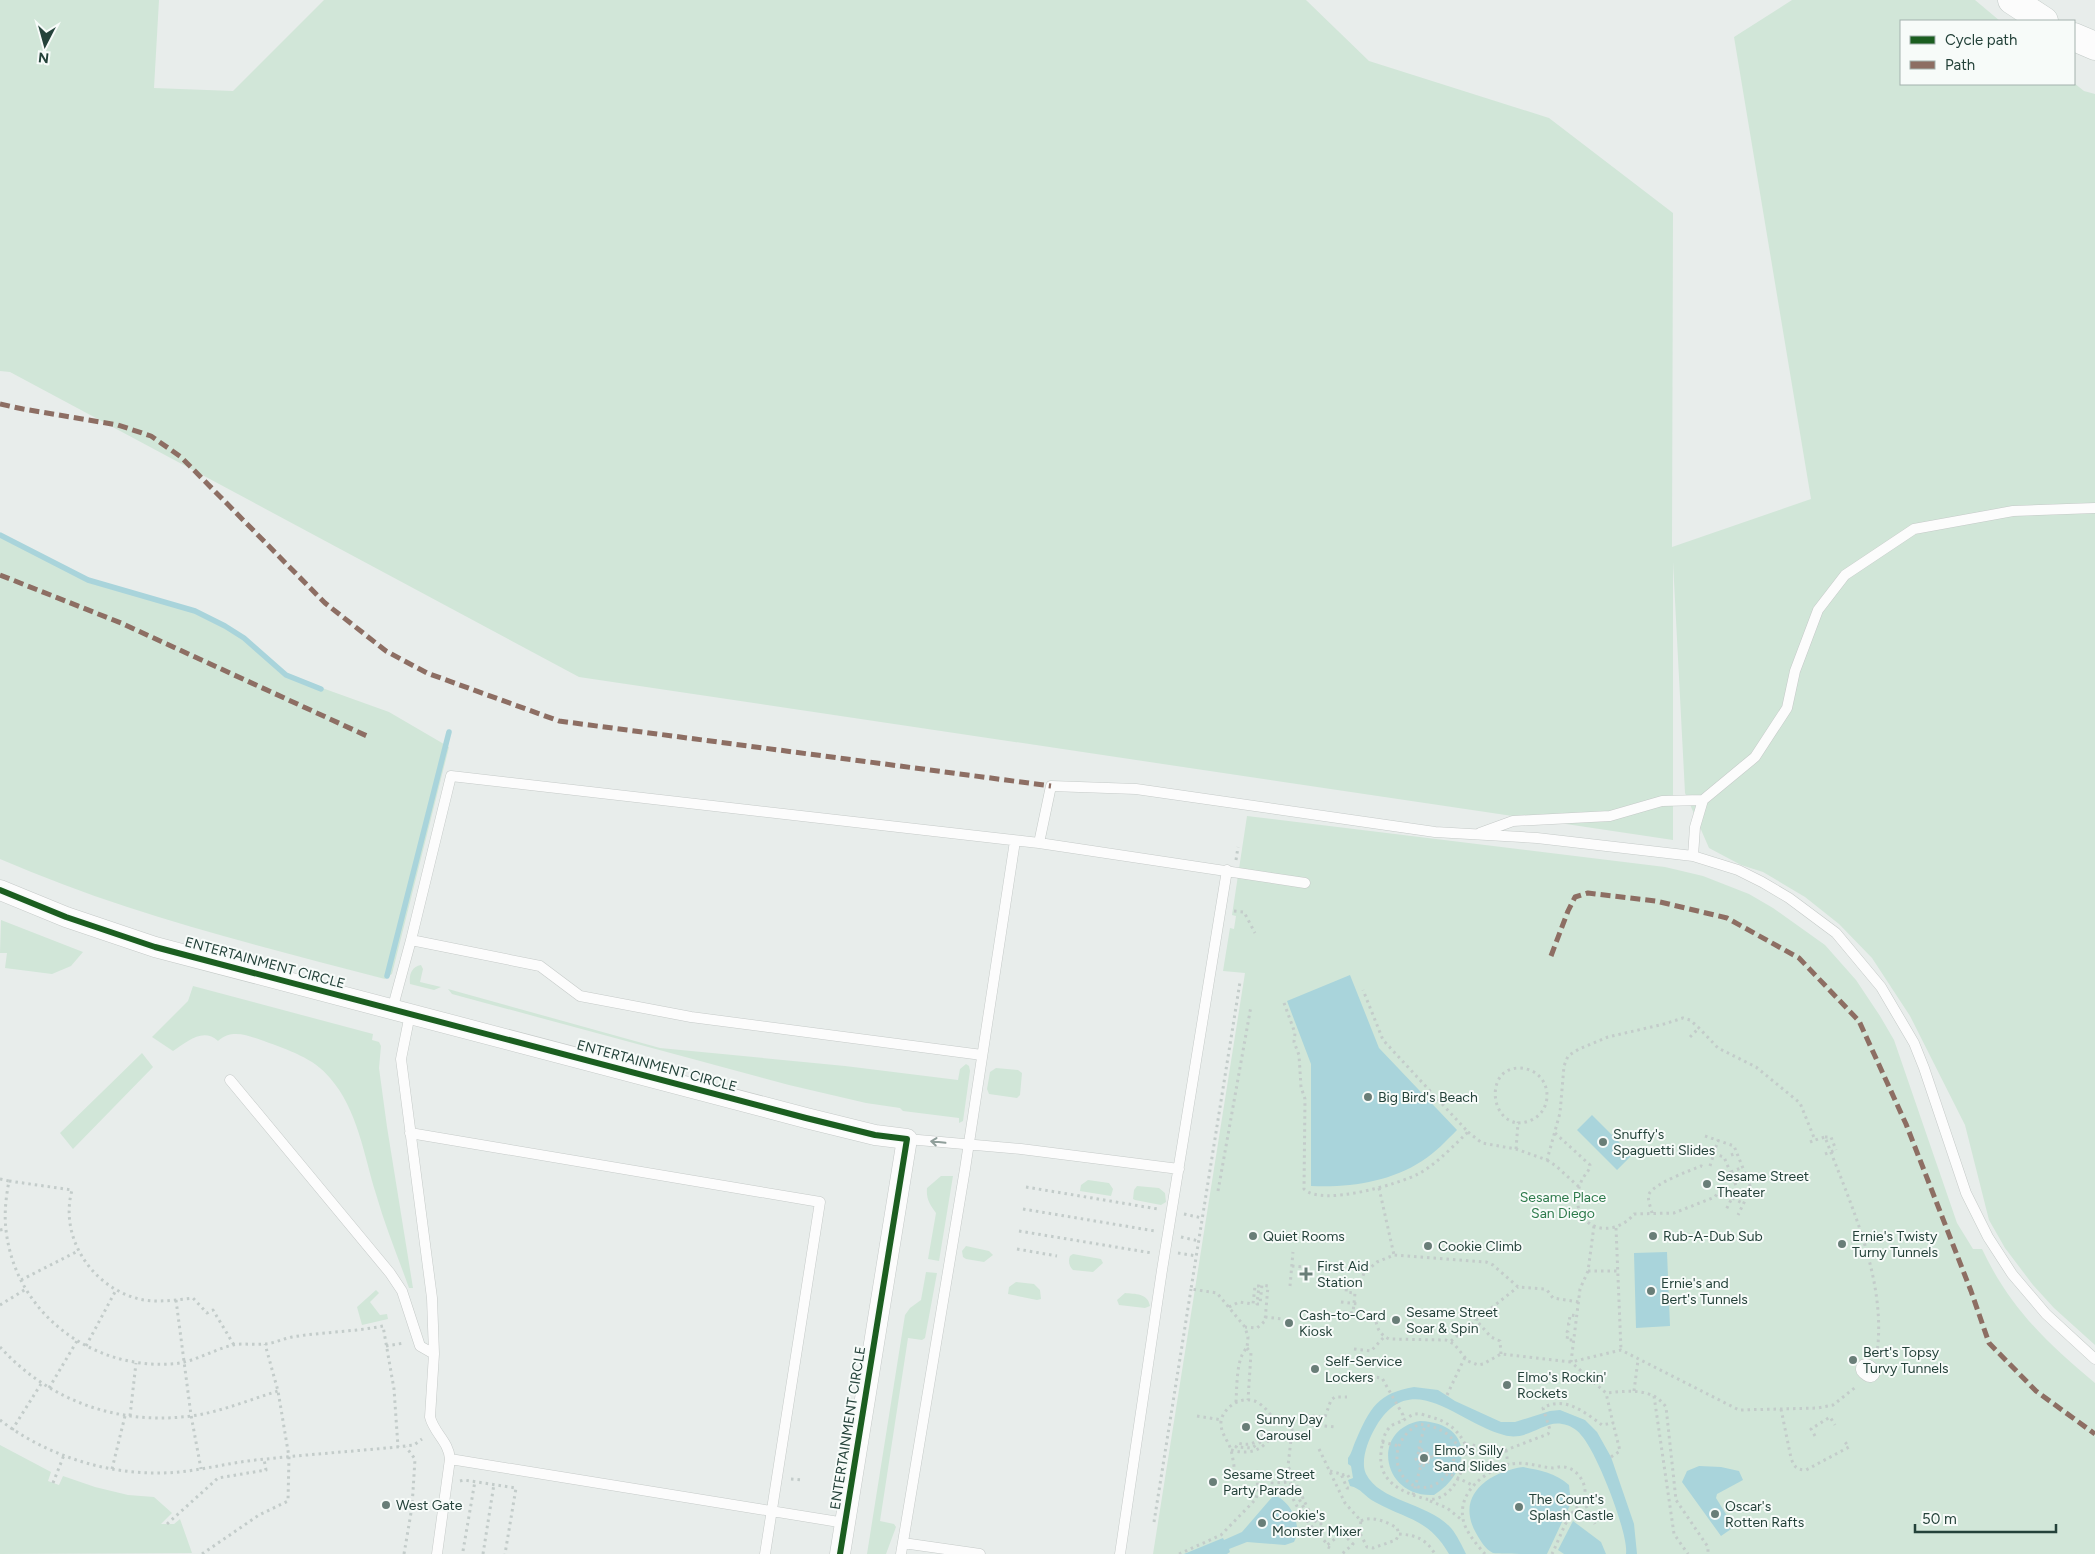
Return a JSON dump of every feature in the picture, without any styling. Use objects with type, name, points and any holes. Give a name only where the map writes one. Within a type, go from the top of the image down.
[{"type":"street","points":[[2012,0],[2042,20]]},
{"type":"street","points":[[2075,36],[2095,46]]},
{"type":"street","name":"ENTERTAINMENT CIRCLE","points":[[0,890],[66,916],[155,947],[843,1127],[907,1139],[840,1554]]},
{"type":"lane","points":[[1693,856],[1695,827],[1703,800],[1724,780],[1755,757],[1787,708],[1794,671],[1818,610],[1845,575],[1914,529],[2013,511],[2095,508]]},
{"type":"lane","points":[[437,1554],[450,1459],[448,1447],[434,1427],[430,1417],[434,1354],[430,1274],[401,1059],[401,1012],[411,940],[451,776],[1039,843],[1305,883]]},
{"type":"lane","points":[[1039,843],[1051,786],[1136,789],[1435,832],[1546,838],[1693,856],[1738,870],[1789,898],[1811,912],[1836,932],[1881,987],[1914,1043],[1966,1193],[1988,1237],[2012,1274],[2046,1314],[2095,1359]]},
{"type":"lane","points":[[1474,835],[1513,821],[1610,816],[1662,801],[1703,800]]},
{"type":"lane","points":[[901,1554],[968,1145],[1015,841]]},
{"type":"lane","points":[[1120,1554],[1227,870]]},
{"type":"lane","points":[[411,940],[540,966],[580,996],[691,1017],[982,1055]]},
{"type":"lane","points":[[230,1080],[390,1274],[402,1291],[420,1346],[434,1354]]},
{"type":"lane","points":[[410,1133],[820,1202],[765,1554]]},
{"type":"lane","points":[[907,1139],[1021,1149],[1179,1169]]},
{"type":"lane","points":[[450,1459],[845,1523]]},
{"type":"lane","points":[[893,1554],[903,1543]]},
{"type":"lane","points":[[903,1543],[980,1554]]},
{"type":"path","points":[[1221,909],[1244,912],[1255,933]]},
{"type":"path","points":[[1154,1522],[1240,982]]},
{"type":"path","points":[[1363,990],[1383,1040],[1468,1132],[1482,1143],[1516,1148],[1546,1160],[1556,1166],[1579,1187]]},
{"type":"path","points":[[1284,1003],[1295,1033],[1294,1042],[1300,1055],[1301,1087],[1305,1098],[1304,1188],[1307,1192],[1326,1195],[1345,1194],[1379,1188],[1420,1173],[1468,1132]]},
{"type":"path","points":[[1218,1192],[1251,1006]]},
{"type":"path","points":[[1546,1160],[1560,1113],[1564,1066],[1568,1056],[1579,1049],[1608,1037],[1684,1018],[1690,1020],[1718,1048],[1756,1067],[1800,1103],[1815,1140]]},
{"type":"path","points":[[1690,1037],[1699,1028]]},
{"type":"path","points":[[1520,1068],[1529,1070],[1542,1080],[1546,1088],[1547,1099],[1544,1108],[1537,1117],[1518,1123],[1508,1121],[1498,1107],[1494,1092],[1496,1084],[1504,1073],[1520,1068]]},
{"type":"path","points":[[1516,1148],[1518,1123]]},
{"type":"path","points":[[1555,1133],[1590,1165],[1590,1169],[1579,1187],[1577,1201],[1580,1212],[1594,1226],[1603,1229],[1616,1228],[1629,1221],[1634,1214],[1674,1213],[1715,1197],[1719,1192],[1744,1204]]},
{"type":"path","points":[[1705,1136],[1734,1146],[1743,1167],[1751,1188],[1738,1216]]},
{"type":"path","points":[[1451,1341],[1465,1357],[1478,1365],[1501,1354],[1571,1362],[1621,1350],[1739,1410],[1803,1409],[1833,1404],[1856,1387],[1876,1358],[1878,1325],[1868,1254],[1851,1202],[1825,1137]]},
{"type":"path","points":[[1810,1142],[1831,1137],[1836,1150],[1824,1154]]},
{"type":"path","points":[[1652,1213],[1649,1197],[1651,1192],[1660,1184],[1701,1166],[1708,1167],[1718,1140]]},
{"type":"path","points":[[1701,1150],[1724,1157],[1737,1188],[1726,1210]]},
{"type":"path","points":[[1731,1155],[1737,1153]]},
{"type":"path","points":[[1719,1178],[1743,1167]]},
{"type":"path","points":[[0,1179],[72,1190],[71,1231],[78,1251],[95,1274],[116,1290],[140,1299],[176,1300],[193,1298],[207,1313],[213,1310],[234,1345]]},
{"type":"path","points":[[8,1181],[5,1205],[6,1229],[12,1258],[26,1289],[40,1309],[60,1330],[86,1346],[112,1357],[136,1363],[172,1364],[184,1362],[234,1345],[265,1344],[291,1337],[363,1330],[383,1326],[394,1389],[398,1447]]},
{"type":"path","points":[[1026,1187],[1163,1210]]},
{"type":"path","points":[[1379,1188],[1394,1256]]},
{"type":"path","points":[[1022,1209],[1159,1231]]},
{"type":"path","points":[[1571,1362],[1581,1285],[1588,1271],[1594,1226]]},
{"type":"path","points":[[1616,1228],[1621,1350]]},
{"type":"path","points":[[0,1230],[6,1229]]},
{"type":"path","points":[[1019,1231],[1155,1253]]},
{"type":"path","points":[[1851,1242],[1862,1238]]},
{"type":"path","points":[[1017,1249],[1057,1256]]},
{"type":"path","points":[[21,1280],[78,1251]]},
{"type":"path","points":[[1290,1286],[1293,1252]]},
{"type":"path","points":[[1361,1282],[1364,1273],[1377,1262],[1394,1256],[1486,1262],[1493,1265],[1518,1287],[1544,1289],[1553,1298],[1579,1302]]},
{"type":"path","points":[[1292,1266],[1303,1267],[1303,1269]]},
{"type":"path","points":[[1588,1271],[1618,1271]]},
{"type":"path","points":[[1339,1320],[1343,1320],[1344,1312],[1353,1313],[1355,1293],[1346,1292],[1347,1284],[1343,1283]]},
{"type":"path","points":[[1229,1307],[1239,1302],[1253,1304],[1255,1286],[1258,1286],[1257,1304],[1260,1304],[1262,1285],[1268,1286],[1265,1317],[1260,1326],[1245,1327]]},
{"type":"path","points":[[1358,1312],[1376,1314],[1376,1327],[1384,1336],[1394,1340],[1405,1338],[1451,1341],[1518,1287]]},
{"type":"path","points":[[0,1305],[26,1289]]},
{"type":"path","points":[[1191,1289],[1217,1293],[1245,1327],[1248,1337],[1247,1348],[1243,1351],[1239,1362],[1236,1402]]},
{"type":"path","points":[[86,1346],[116,1290]]},
{"type":"path","points":[[176,1300],[191,1415],[201,1469]]},
{"type":"path","points":[[1342,1302],[1359,1304]]},
{"type":"path","points":[[1567,1324],[1569,1324],[1570,1315],[1578,1316]]},
{"type":"path","points":[[1265,1317],[1282,1319]]},
{"type":"path","points":[[1476,1320],[1491,1337],[1500,1341],[1501,1354]]},
{"type":"path","points":[[1566,1331],[1568,1332],[1567,1340],[1574,1340]]},
{"type":"path","points":[[1354,1350],[1371,1351],[1384,1336]]},
{"type":"path","points":[[49,1388],[77,1341]]},
{"type":"path","points":[[386,1346],[404,1342]]},
{"type":"path","points":[[202,1554],[259,1515],[288,1501],[289,1457],[278,1391],[265,1344]]},
{"type":"path","points":[[0,1348],[26,1373],[41,1384],[86,1406],[125,1416],[146,1418],[191,1415],[278,1391]]},
{"type":"path","points":[[1247,1348],[1252,1358],[1248,1400]]},
{"type":"path","points":[[1447,1395],[1465,1357]]},
{"type":"path","points":[[1634,1391],[1638,1360]]},
{"type":"path","points":[[1571,1362],[1606,1393],[1620,1451],[1611,1457]]},
{"type":"path","points":[[130,1416],[136,1363]]},
{"type":"path","points":[[1351,1374],[1379,1376],[1385,1381],[1403,1415],[1403,1420]]},
{"type":"path","points":[[12,1430],[41,1384]]},
{"type":"path","points":[[1606,1393],[1646,1392],[1662,1400],[1666,1407],[1676,1500],[1708,1547],[1708,1554]]},
{"type":"path","points":[[1300,1423],[1301,1415],[1325,1417],[1335,1396],[1347,1398]]},
{"type":"path","points":[[1654,1396],[1674,1534],[1688,1554]]},
{"type":"path","points":[[1235,1473],[1231,1450],[1222,1430],[1222,1420],[1229,1407],[1236,1402],[1248,1400],[1260,1403],[1277,1420],[1335,1427]]},
{"type":"path","points":[[1465,1444],[1506,1450],[1548,1434],[1550,1430],[1543,1408],[1546,1406],[1567,1405],[1591,1415],[1602,1425],[1612,1423]]},
{"type":"path","points":[[1782,1409],[1794,1466],[1799,1470],[1806,1470],[1849,1447],[1845,1442]]},
{"type":"path","points":[[1428,1500],[1438,1498],[1446,1493],[1459,1477],[1466,1452],[1465,1444],[1461,1436],[1449,1424],[1437,1418],[1415,1413],[1390,1426],[1382,1442],[1380,1461],[1384,1475],[1393,1486],[1447,1508],[1463,1521],[1485,1554]]},
{"type":"path","points":[[112,1469],[125,1416]]},
{"type":"path","points":[[1197,1416],[1222,1420]]},
{"type":"path","points":[[1815,1436],[1811,1429],[1830,1417],[1835,1425]]},
{"type":"path","points":[[0,1420],[12,1430],[64,1455],[112,1469],[148,1473],[201,1469],[264,1459],[414,1445],[422,1438]]},
{"type":"path","points":[[1293,1422],[1288,1466],[1308,1509],[1321,1524],[1318,1524],[1305,1510],[1290,1482],[1272,1483],[1273,1489],[1290,1491],[1301,1514],[1329,1547],[1326,1546],[1342,1533],[1353,1544],[1342,1554]]},
{"type":"path","points":[[1418,1424],[1425,1424],[1442,1431],[1454,1440],[1459,1448],[1448,1472],[1441,1482],[1430,1488],[1416,1485],[1402,1477],[1397,1466],[1399,1446],[1406,1430],[1418,1424]]},
{"type":"path","points":[[1420,1449],[1432,1456],[1426,1466],[1421,1465],[1416,1459],[1425,1424]]},
{"type":"path","points":[[1442,1431],[1449,1424]]},
{"type":"path","points":[[1231,1450],[1249,1452],[1259,1449],[1269,1440],[1266,1438],[1252,1448],[1236,1447],[1238,1443],[1245,1445],[1255,1443],[1263,1436],[1261,1434]]},
{"type":"path","points":[[1382,1442],[1399,1446]]},
{"type":"path","points":[[404,1554],[412,1507],[415,1459],[406,1446]]},
{"type":"path","points":[[1319,1448],[1345,1503],[1361,1521]]},
{"type":"path","points":[[1506,1450],[1508,1465]]},
{"type":"path","points":[[53,1483],[64,1455]]},
{"type":"path","points":[[167,1524],[218,1478],[266,1470],[264,1459]]},
{"type":"path","points":[[1463,1521],[1462,1513],[1472,1485],[1489,1473],[1508,1465],[1526,1463],[1554,1468],[1564,1467],[1575,1471],[1584,1483],[1586,1493],[1583,1500],[1570,1516],[1552,1554]]},
{"type":"path","points":[[1413,1495],[1421,1465]]},
{"type":"path","points":[[1179,1554],[1226,1532],[1256,1499],[1258,1490],[1256,1470]]},
{"type":"path","points":[[1330,1472],[1342,1475],[1347,1474],[1350,1479]]},
{"type":"path","points":[[1448,1472],[1472,1485]]},
{"type":"path","points":[[1342,1475],[1347,1488],[1352,1488]]},
{"type":"path","points":[[787,1478],[803,1480]]},
{"type":"path","points":[[447,1486],[464,1480],[516,1488],[505,1554]]},
{"type":"path","points":[[463,1551],[475,1481]]},
{"type":"path","points":[[483,1554],[494,1484]]},
{"type":"path","points":[[1583,1500],[1595,1524]]},
{"type":"path","points":[[1361,1521],[1368,1519],[1380,1521],[1397,1528],[1399,1534],[1396,1540],[1368,1548]]},
{"type":"path","points":[[1361,1521],[1359,1531],[1363,1542],[1368,1548]]},
{"type":"path","points":[[1399,1534],[1417,1536],[1424,1540],[1435,1554]]},
{"type":"path","points":[[1367,1553],[1368,1548]]},
{"type":"green space","points":[[0,0],[159,0],[154,88],[233,91],[324,0],[1306,0],[1369,61],[1549,118],[1673,213],[1672,547],[1811,499],[1734,37],[1792,0],[1975,0],[1999,20],[1900,20],[1900,85],[2075,84],[2084,91],[2095,94],[2095,1345],[2054,1308],[2033,1285],[2005,1248],[1989,1220],[1965,1125],[1910,1016],[1872,958],[1839,924],[1805,897],[1763,872],[1741,865],[1709,848],[1685,793],[1673,562],[1673,840],[579,677],[10,372],[0,371]]},
{"type":"green space","points":[[0,535],[89,580],[195,611],[244,638],[286,675],[389,712],[449,747],[392,974],[385,979],[287,954],[142,912],[94,896],[0,859]]},
{"type":"green space","name":"Sesame Place San Diego","points":[[1247,816],[1665,867],[1703,876],[1749,894],[1773,908],[1825,945],[1856,980],[1894,1040],[1957,1223],[1973,1249],[1982,1249],[2005,1289],[2031,1323],[2095,1383],[2095,1554],[1153,1554],[1245,973],[1223,971],[1230,928],[1234,929],[1236,916],[1232,915]]},
{"type":"green space","points":[[1,920],[83,952],[71,966],[52,974],[5,968],[7,953],[0,953]]},
{"type":"green space","points":[[421,965],[423,969],[420,982],[441,987],[434,990],[410,984],[411,972]]},
{"type":"green space","points":[[193,986],[373,1034],[372,1040],[379,1042],[381,1046],[379,1068],[387,1127],[413,1288],[409,1288],[387,1230],[354,1119],[340,1091],[324,1071],[300,1055],[247,1035],[229,1035],[218,1041],[207,1035],[195,1037],[173,1051],[152,1037],[188,1001]]},
{"type":"green space","points":[[448,989],[660,1048],[845,1066],[958,1080],[960,1069],[966,1064],[969,1066],[970,1071],[963,1121],[959,1123],[959,1118],[903,1111],[900,1108],[866,1103],[789,1085],[452,994]]},
{"type":"green space","points":[[142,1053],[153,1067],[73,1149],[60,1133]]},
{"type":"green space","points":[[996,1068],[1018,1070],[1022,1073],[1020,1095],[1017,1098],[989,1094],[987,1089],[990,1072]]},
{"type":"green space","points":[[941,1176],[953,1176],[939,1261],[928,1259],[936,1213],[929,1202],[927,1188]]},
{"type":"green space","points":[[1088,1180],[1109,1183],[1113,1189],[1111,1196],[1080,1191],[1081,1185]]},
{"type":"green space","points":[[1137,1186],[1159,1188],[1165,1193],[1166,1202],[1161,1205],[1133,1199],[1134,1190]]},
{"type":"green space","points":[[966,1246],[989,1251],[993,1255],[984,1262],[966,1259],[963,1257],[962,1251]]},
{"type":"green space","points":[[1073,1254],[1101,1259],[1103,1263],[1093,1272],[1073,1270],[1069,1262],[1070,1256]]},
{"type":"green space","points":[[926,1272],[937,1273],[925,1338],[922,1340],[908,1338],[880,1521],[894,1524],[896,1527],[886,1554],[867,1554],[905,1315],[910,1308],[921,1300]]},
{"type":"green space","points":[[1016,1282],[1034,1284],[1040,1290],[1041,1299],[1037,1300],[1008,1294],[1009,1287]]},
{"type":"green space","points":[[376,1290],[379,1293],[370,1302],[380,1315],[387,1314],[388,1319],[362,1325],[357,1307]]},
{"type":"green space","points":[[1125,1293],[1144,1296],[1150,1306],[1145,1308],[1119,1305],[1117,1300]]},
{"type":"green space","points":[[0,1445],[51,1472],[48,1481],[59,1485],[63,1476],[95,1487],[128,1495],[154,1497],[172,1513],[161,1524],[174,1524],[180,1519],[192,1553],[0,1554]]},
{"type":"water","name":"Big Bird's Beach","points":[[1350,975],[1379,1048],[1457,1130],[1427,1158],[1410,1168],[1383,1179],[1354,1185],[1311,1186],[1311,1064],[1287,1001]]},
{"type":"water","name":"Snuffy's Spaguetti Slides","points":[[1592,1115],[1632,1155],[1617,1170],[1577,1130]]},
{"type":"water","name":"Ernie's and Bert's Tunnels","points":[[1667,1252],[1670,1326],[1636,1328],[1634,1253]]},
{"type":"water","points":[[1414,1387],[1438,1390],[1455,1401],[1501,1422],[1515,1422],[1550,1411],[1560,1410],[1585,1420],[1597,1432],[1611,1457],[1634,1524],[1637,1554],[1626,1554],[1626,1544],[1617,1512],[1595,1457],[1577,1431],[1565,1425],[1549,1425],[1528,1434],[1512,1436],[1486,1429],[1435,1403],[1419,1399],[1403,1401],[1388,1411],[1374,1430],[1367,1445],[1364,1457],[1366,1474],[1382,1491],[1442,1520],[1451,1528],[1466,1554],[1449,1554],[1441,1542],[1425,1526],[1375,1502],[1350,1486],[1348,1480],[1353,1478],[1348,1458],[1371,1411],[1392,1393]]},
{"type":"water","name":"Elmo's Silly Sand Slides","points":[[1420,1421],[1437,1424],[1450,1430],[1458,1439],[1462,1449],[1461,1461],[1456,1473],[1447,1485],[1434,1495],[1416,1493],[1403,1486],[1394,1475],[1389,1462],[1389,1449],[1394,1437],[1404,1427]]},
{"type":"water","name":"Oscar's Rotten Rafts","points":[[1699,1466],[1721,1467],[1739,1471],[1743,1480],[1717,1494],[1716,1498],[1734,1527],[1721,1536],[1682,1482],[1687,1471]]},
{"type":"water","name":"The Count's Splash Castle","points":[[1523,1467],[1547,1473],[1564,1481],[1569,1485],[1571,1503],[1547,1554],[1493,1553],[1481,1541],[1471,1520],[1470,1508],[1472,1497],[1487,1480],[1498,1474]]},
{"type":"water","points":[[1274,1495],[1286,1503],[1294,1515],[1297,1529],[1294,1542],[1285,1545],[1247,1542],[1229,1549],[1230,1552],[1227,1554],[1184,1554],[1242,1532]]},
{"type":"water","points":[[1573,1521],[1601,1542],[1606,1554],[1564,1554],[1558,1550]]},
{"type":"waterway","points":[[0,535],[88,580],[195,611],[244,638],[286,675],[321,689]]},
{"type":"waterway","points":[[387,976],[449,732]]},
{"type":"marked path","points":[[0,404],[118,425],[151,436],[181,457],[325,603],[386,651],[427,673],[559,721],[1051,786]]},
{"type":"marked path","points":[[0,575],[121,623],[367,736]]},
{"type":"marked path","points":[[1551,956],[1575,897],[1588,893],[1656,901],[1727,918],[1799,958],[1859,1021],[1906,1124],[1971,1291],[1989,1343],[2036,1391],[2095,1434]]},
{"type":"marked path","points":[[1866,1369],[1870,1372]]},
{"type":"cycle path","points":[[0,890],[66,917],[155,947],[806,1118],[875,1135],[907,1139],[840,1554]]},
{"type":"place","name":"Big Bird's Beach","points":[[1368,1097]]},
{"type":"place","name":"Snuffy's Spaguetti Slides","points":[[1603,1142]]},
{"type":"place","name":"Sesame Street Theater","points":[[1707,1184]]},
{"type":"place","name":"Quiet Rooms","points":[[1253,1236]]},
{"type":"place","name":"Rub-A-Dub Sub","points":[[1653,1236]]},
{"type":"place","name":"Ernie's Twisty Turny Tunnels","points":[[1842,1244]]},
{"type":"place","name":"Cookie Climb","points":[[1428,1246]]},
{"type":"place","name":"First Aid Station","points":[[1306,1274]]},
{"type":"place","name":"Ernie's and Bert's Tunnels","points":[[1651,1291]]},
{"type":"place","name":"Sesame Street Soar & Spin","points":[[1396,1320]]},
{"type":"place","name":"Cash-to-Card Kiosk","points":[[1289,1323]]},
{"type":"place","name":"Bert's Topsy Turvy Tunnels","points":[[1853,1360]]},
{"type":"place","name":"Self-Service Lockers","points":[[1315,1369]]},
{"type":"place","name":"Elmo's Rockin' Rockets","points":[[1507,1385]]},
{"type":"place","name":"Sunny Day Carousel","points":[[1246,1427]]},
{"type":"place","name":"Elmo's Silly Sand Slides","points":[[1424,1458]]},
{"type":"place","name":"Sesame Street Party Parade","points":[[1213,1482]]},
{"type":"place","name":"West Gate","points":[[386,1505]]},
{"type":"place","name":"The Count's Splash Castle","points":[[1519,1507]]},
{"type":"place","name":"Oscar's Rotten Rafts","points":[[1715,1514]]},
{"type":"place","name":"Cookie's Monster Mixer","points":[[1262,1523]]}]
